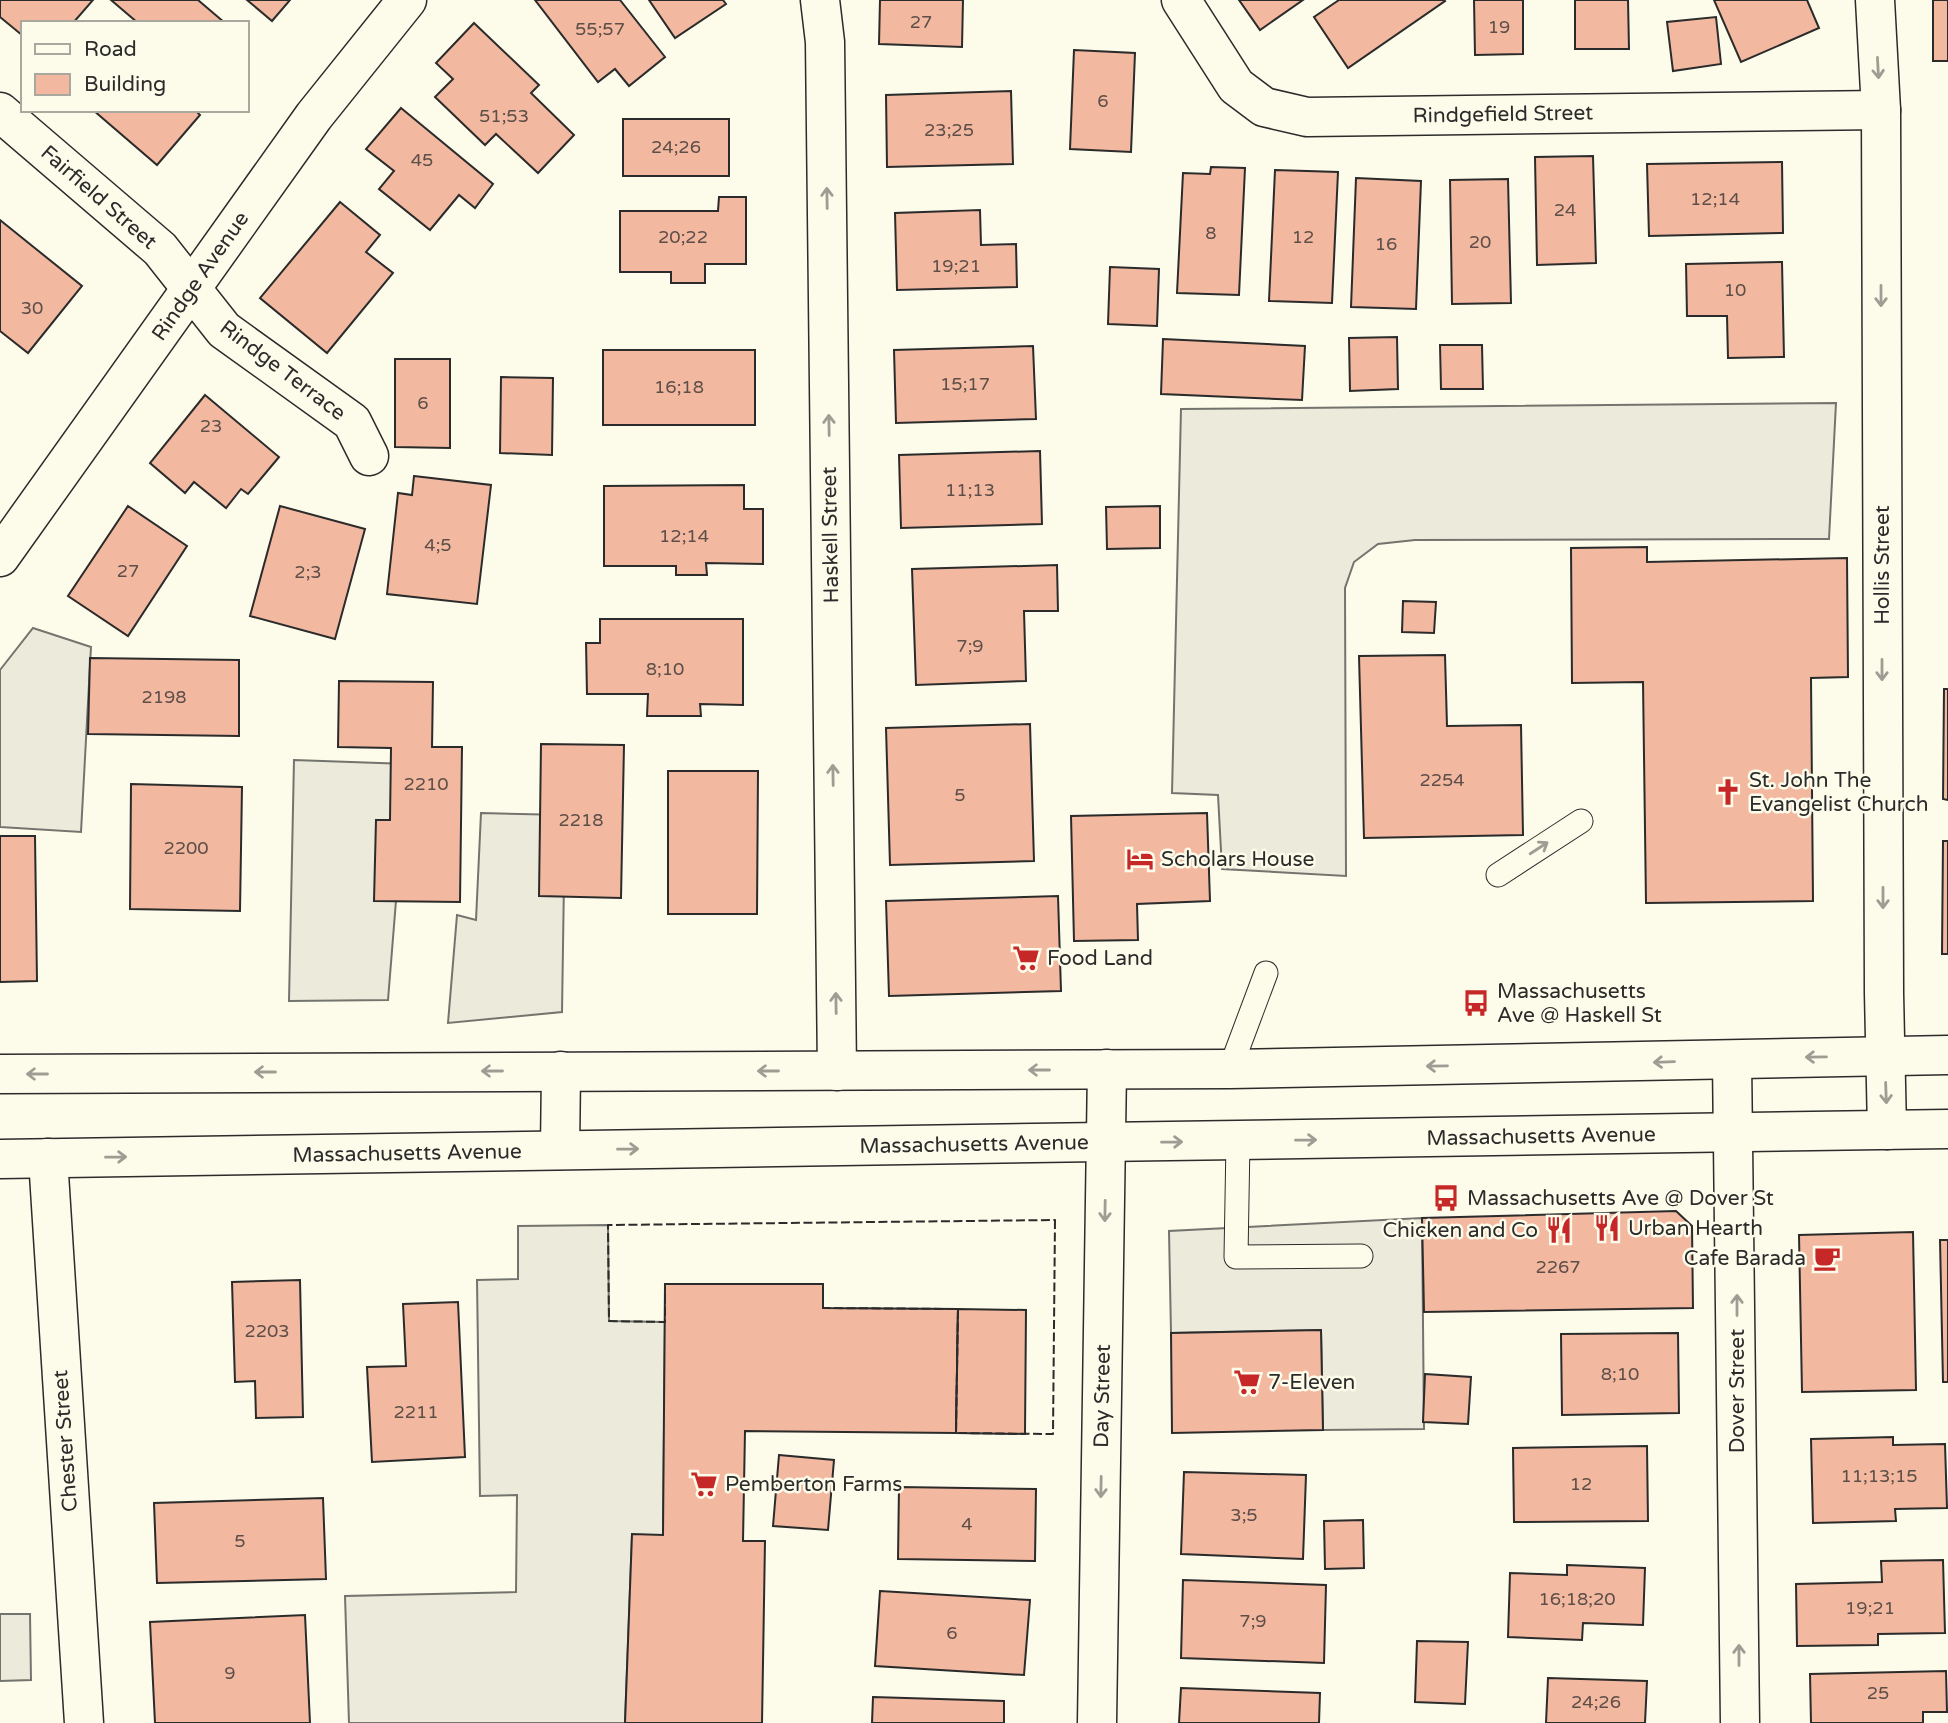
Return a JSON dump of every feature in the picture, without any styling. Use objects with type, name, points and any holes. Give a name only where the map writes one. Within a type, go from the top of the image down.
[{"type":"main road","name":"Rindge Avenue","points":[[0,557],[314,116],[407,0]]},
{"type":"main road","name":"Haskell Street","points":[[820,0],[825,42],[837,1071]]},
{"type":"main road","name":"Rindgefield Street","points":[[1181,0],[1236,86],[1264,107],[1307,117],[1881,110]]},
{"type":"main road","name":"Hollis Street","points":[[1875,0],[1881,110],[1887,1130]]},
{"type":"main road","name":"Fairfield Street","points":[[0,111],[160,249],[191,289]]},
{"type":"main road","name":"Rindge Terrace","points":[[191,289],[224,330],[352,422],[369,456]]},
{"type":"main road","points":[[0,1074],[1230,1069],[1948,1055]]},
{"type":"main road","name":"Dover Street","points":[[1732,1060],[1735,1134],[1740,1723]]},
{"type":"main road","name":"Day Street","points":[[1097,1723],[1107,1069]]},
{"type":"main road","points":[[560,1150],[561,1070]]},
{"type":"main road","name":"Massachusetts Avenue","points":[[0,1158],[1948,1129]]},
{"type":"main road","name":"Chester Street","points":[[48,1158],[83,1723]]},
{"type":"lane","points":[[1498,875],[1581,821]]},
{"type":"lane","points":[[1230,1069],[1266,973]]},
{"type":"lane","points":[[1238,1140],[1236,1257],[1361,1256]]},
{"type":"shaded area","points":[[1836,403],[1829,539],[1415,540],[1378,544],[1354,562],[1345,588],[1346,876],[1222,869],[1218,795],[1172,793],[1181,409]]},
{"type":"shaded area","points":[[33,628],[91,647],[81,832],[0,827],[0,670]]},
{"type":"shaded area","points":[[294,760],[407,764],[388,1000],[289,1001]]},
{"type":"shaded area","points":[[481,813],[565,815],[562,1012],[448,1023],[457,915],[476,920]]},
{"type":"shaded area","points":[[1422,1218],[1424,1429],[1323,1430],[1321,1330],[1171,1333],[1169,1231]]},
{"type":"shaded area","points":[[608,1225],[609,1321],[665,1322],[663,1535],[632,1535],[625,1723],[349,1723],[345,1596],[516,1592],[517,1495],[480,1496],[477,1280],[518,1279],[518,1226]]},
{"type":"shaded area","points":[[0,1614],[30,1614],[31,1680],[0,1681]]},
{"type":"building","points":[[0,0],[93,0],[75,21],[21,21],[21,34],[0,17]]},
{"type":"building","points":[[111,0],[198,0],[223,21],[136,21]]},
{"type":"building","points":[[247,0],[290,0],[272,21]]},
{"type":"building","points":[[535,0],[620,0],[665,57],[629,86],[615,69],[598,82]]},
{"type":"building","points":[[649,0],[723,0],[726,4],[675,38]]},
{"type":"building","points":[[880,0],[963,0],[962,47],[879,44]]},
{"type":"building","points":[[1239,0],[1303,0],[1260,30]]},
{"type":"building","points":[[1339,0],[1445,1],[1348,68],[1314,17]]},
{"type":"building","points":[[1474,0],[1523,0],[1523,54],[1475,55]]},
{"type":"building","points":[[1575,0],[1628,0],[1629,49],[1575,49]]},
{"type":"building","points":[[1714,0],[1807,0],[1819,28],[1741,62]]},
{"type":"building","points":[[1933,0],[1948,0],[1948,61],[1933,61]]},
{"type":"building","points":[[1716,17],[1721,64],[1673,71],[1667,22]]},
{"type":"building","points":[[474,23],[539,85],[531,93],[574,135],[538,173],[496,134],[485,145],[435,97],[453,79],[436,63]]},
{"type":"building","points":[[1074,50],[1135,53],[1131,152],[1070,149]]},
{"type":"building","points":[[1011,91],[1013,164],[887,167],[886,95]]},
{"type":"building","points":[[401,108],[493,184],[475,208],[459,195],[430,230],[379,189],[394,171],[366,149]]},
{"type":"building","points":[[95,112],[197,112],[200,115],[157,165]]},
{"type":"building","points":[[623,119],[729,119],[729,176],[623,176]]},
{"type":"building","points":[[1593,156],[1596,263],[1537,265],[1535,157]]},
{"type":"building","points":[[1782,162],[1783,233],[1649,236],[1647,164]]},
{"type":"building","points":[[1211,167],[1245,168],[1239,295],[1177,293],[1183,173],[1210,174]]},
{"type":"building","points":[[1275,170],[1338,172],[1332,303],[1269,301]]},
{"type":"building","points":[[1356,178],[1421,181],[1416,309],[1351,307]]},
{"type":"building","points":[[1508,179],[1511,303],[1452,304],[1450,180]]},
{"type":"building","points":[[719,197],[746,197],[746,264],[705,264],[705,283],[671,283],[671,272],[620,272],[620,211],[718,211]]},
{"type":"building","points":[[340,202],[380,235],[366,252],[393,273],[327,353],[260,298]]},
{"type":"building","points":[[980,210],[981,245],[1016,244],[1017,287],[897,290],[895,213]]},
{"type":"building","points":[[0,220],[82,286],[28,353],[0,331]]},
{"type":"building","points":[[1782,262],[1784,357],[1728,358],[1727,316],[1687,316],[1686,264]]},
{"type":"building","points":[[1110,267],[1159,269],[1157,326],[1108,324]]},
{"type":"building","points":[[1397,337],[1398,389],[1350,391],[1349,338]]},
{"type":"building","points":[[1163,339],[1305,346],[1302,400],[1161,394]]},
{"type":"building","points":[[1440,345],[1482,345],[1483,389],[1441,389]]},
{"type":"building","points":[[1033,346],[1036,419],[896,423],[894,350]]},
{"type":"building","points":[[603,350],[755,350],[755,425],[603,425]]},
{"type":"building","points":[[395,359],[450,359],[450,448],[395,447]]},
{"type":"building","points":[[501,377],[553,378],[552,455],[500,453]]},
{"type":"building","points":[[205,395],[279,457],[248,494],[241,489],[226,508],[194,482],[185,493],[150,463]]},
{"type":"building","points":[[1040,451],[1042,524],[901,528],[899,455]]},
{"type":"building","points":[[414,476],[491,485],[477,604],[387,594],[398,493],[412,495]]},
{"type":"building","points":[[744,485],[744,509],[763,509],[763,564],[706,563],[707,575],[676,575],[676,566],[604,566],[604,486]]},
{"type":"building","points":[[128,506],[187,546],[128,636],[68,596]]},
{"type":"building","points":[[280,506],[365,529],[335,639],[250,616]]},
{"type":"building","points":[[1160,506],[1160,548],[1107,549],[1106,507]]},
{"type":"building","name":"St. John The Evangelist Church","points":[[1647,547],[1647,562],[1847,558],[1848,677],[1811,678],[1813,901],[1646,903],[1643,682],[1572,683],[1571,548]]},
{"type":"building","points":[[1057,565],[1058,611],[1024,611],[1026,681],[916,685],[912,569]]},
{"type":"building","points":[[1403,601],[1436,602],[1434,633],[1402,632]]},
{"type":"building","points":[[600,619],[743,619],[743,705],[700,704],[701,716],[647,716],[648,694],[587,694],[586,643],[600,643]]},
{"type":"building","points":[[1445,655],[1447,726],[1521,725],[1523,835],[1364,838],[1359,656]]},
{"type":"building","points":[[90,658],[239,660],[239,736],[88,734]]},
{"type":"building","points":[[339,681],[433,682],[432,747],[462,747],[460,902],[374,901],[376,820],[390,820],[391,748],[338,747]]},
{"type":"building","points":[[1944,689],[1948,689],[1948,800],[1943,799]]},
{"type":"building","points":[[1030,724],[1034,861],[890,865],[886,728]]},
{"type":"building","points":[[541,744],[624,745],[621,898],[539,896]]},
{"type":"building","points":[[668,771],[758,771],[757,914],[668,914]]},
{"type":"building","points":[[131,784],[242,787],[240,911],[130,909]]},
{"type":"building","name":"Scholars House","points":[[1207,813],[1210,901],[1137,904],[1138,940],[1074,941],[1071,816]]},
{"type":"building","points":[[0,836],[35,836],[37,981],[0,982]]},
{"type":"building","points":[[1943,841],[1948,841],[1948,954],[1942,954]]},
{"type":"building","points":[[1058,896],[1061,991],[889,996],[886,901]]},
{"type":"building","points":[[1676,1211],[1692,1226],[1693,1308],[1424,1312],[1422,1218]]},
{"type":"building","points":[[1913,1232],[1916,1390],[1802,1392],[1799,1235]]},
{"type":"building","points":[[1940,1240],[1948,1240],[1948,1382],[1943,1382]]},
{"type":"building","points":[[300,1280],[303,1417],[256,1418],[255,1381],[235,1382],[232,1282]]},
{"type":"building","name":"Pemberton Farms","points":[[665,1284],[823,1284],[823,1308],[958,1309],[956,1433],[745,1431],[743,1541],[765,1541],[762,1723],[625,1723],[632,1534],[663,1535]]},
{"type":"building","points":[[458,1302],[465,1457],[372,1462],[367,1367],[406,1366],[403,1304]]},
{"type":"building","points":[[958,1309],[1026,1310],[1025,1434],[956,1433]]},
{"type":"building","name":"7-Eleven","points":[[1321,1330],[1323,1430],[1172,1433],[1171,1333]]},
{"type":"building","points":[[1678,1333],[1679,1413],[1562,1415],[1561,1334]]},
{"type":"building","points":[[1425,1374],[1471,1377],[1468,1424],[1423,1422]]},
{"type":"building","points":[[1893,1437],[1893,1445],[1945,1444],[1947,1508],[1895,1509],[1896,1521],[1813,1523],[1811,1439]]},
{"type":"building","points":[[1647,1446],[1648,1521],[1514,1522],[1513,1448]]},
{"type":"building","points":[[779,1455],[834,1460],[828,1530],[773,1526]]},
{"type":"building","points":[[1184,1472],[1306,1475],[1303,1559],[1181,1554]]},
{"type":"building","points":[[899,1487],[1036,1489],[1035,1561],[898,1559]]},
{"type":"building","points":[[323,1498],[326,1579],[157,1583],[154,1503]]},
{"type":"building","points":[[1363,1520],[1364,1568],[1325,1569],[1324,1521]]},
{"type":"building","points":[[1943,1560],[1945,1633],[1878,1634],[1878,1645],[1797,1646],[1796,1584],[1882,1582],[1881,1561]]},
{"type":"building","points":[[1567,1565],[1645,1568],[1643,1625],[1583,1623],[1582,1640],[1508,1637],[1510,1573],[1567,1575]]},
{"type":"building","points":[[1183,1580],[1326,1585],[1324,1663],[1181,1658]]},
{"type":"building","points":[[880,1591],[1030,1600],[1024,1675],[875,1666]]},
{"type":"building","points":[[305,1615],[310,1723],[155,1723],[150,1622]]},
{"type":"building","points":[[1417,1641],[1468,1642],[1465,1704],[1415,1702]]},
{"type":"building","points":[[1946,1671],[1947,1712],[1923,1712],[1923,1723],[1811,1723],[1810,1674]]},
{"type":"building","points":[[1548,1678],[1647,1681],[1645,1723],[1546,1723]]},
{"type":"building","points":[[1181,1688],[1320,1693],[1319,1723],[1179,1723]]},
{"type":"building","points":[[873,1697],[1004,1701],[1004,1723],[872,1723]]},
{"type":"fence","points":[[1055,1220],[1053,1434],[956,1433],[958,1309],[823,1308],[823,1284],[665,1284],[665,1322],[609,1321],[608,1225],[1055,1220]]},
{"type":"place","name":"St. John The Evangelist Church","points":[[1728,792]]},
{"type":"place","name":"Scholars House","points":[[1140,859]]},
{"type":"place","name":"Food Land","points":[[1026,958]]},
{"type":"place","name":"Massachusetts Ave @ Haskell St","points":[[1476,1003]]},
{"type":"place","name":"Massachusetts Ave @ Dover St","points":[[1446,1198]]},
{"type":"place","name":"Urban Hearth","points":[[1607,1228]]},
{"type":"place","name":"Chicken and Co","points":[[1559,1230]]},
{"type":"place","name":"Cafe Barada","points":[[1827,1258]]},
{"type":"place","name":"7-Eleven","points":[[1247,1382]]},
{"type":"place","name":"Pemberton Farms","points":[[704,1484]]}]
